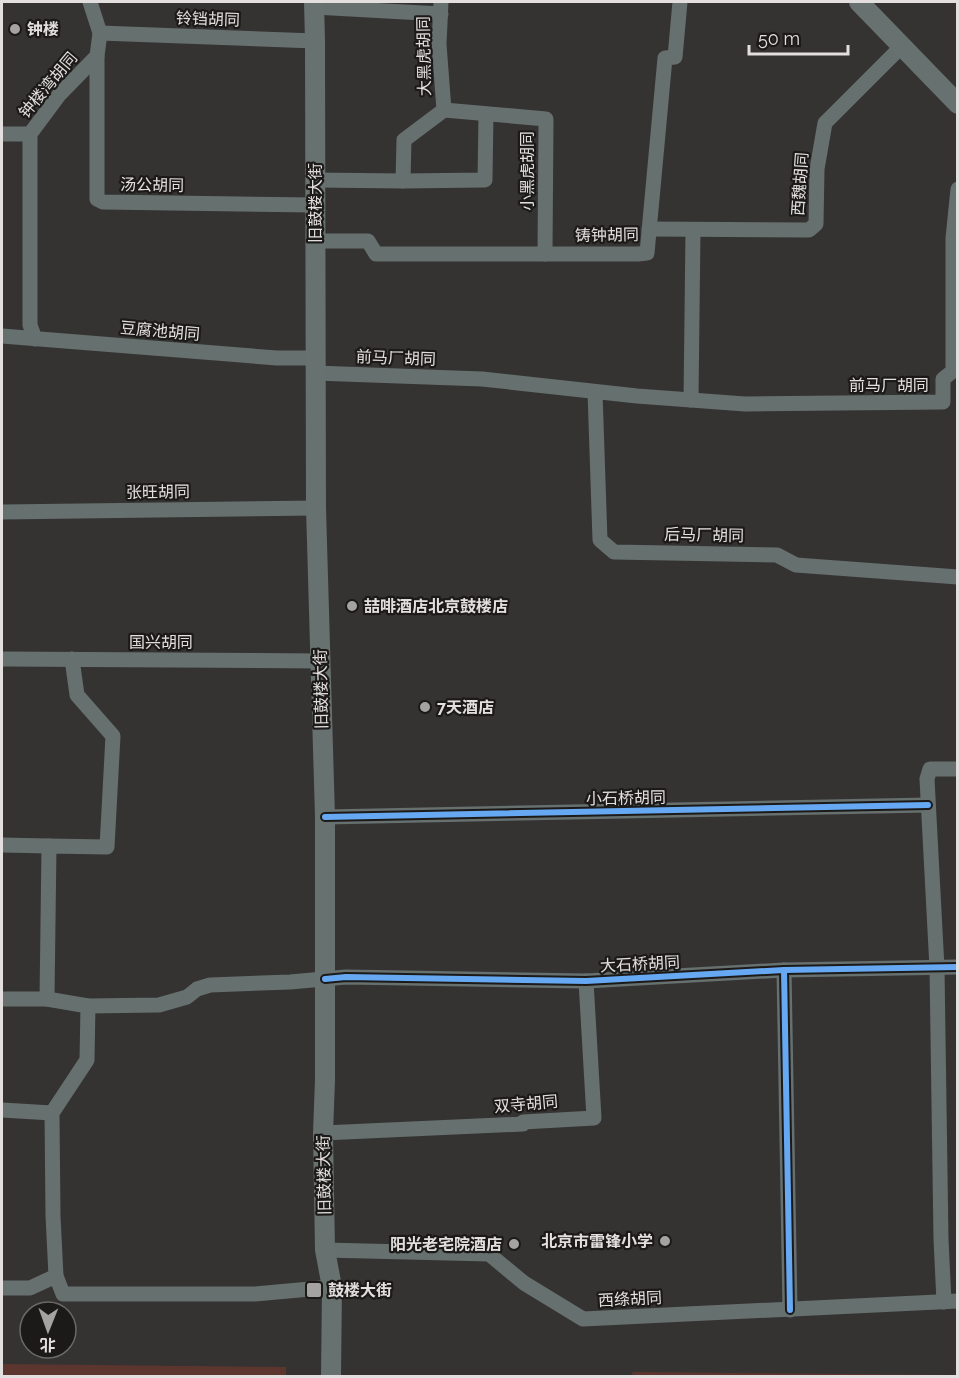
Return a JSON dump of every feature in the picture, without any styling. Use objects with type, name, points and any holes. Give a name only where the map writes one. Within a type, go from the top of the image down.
[{"type":"main road","points":[[860,2],[957,104]]},
{"type":"main road","name":"旧鼓楼大街","points":[[314,4],[316,508],[325,818],[323,1133],[325,1250],[332,1287],[331,1377]]},
{"type":"street","name":"钟楼湾胡同","points":[[35,339],[30,325],[30,134],[59,95],[97,56],[100,33],[90,2]]},
{"type":"street","name":"铸钟胡同","points":[[314,241],[368,241],[375,254],[647,253],[665,58],[675,57],[680,2]]},
{"type":"street","points":[[314,4],[441,8]]},
{"type":"street","name":"大黑虎胡同","points":[[403,181],[404,140],[444,110],[439,44],[441,8]]},
{"type":"street","name":"铃铛胡同","points":[[100,33],[315,41]]},
{"type":"street","name":"西魏胡同","points":[[649,229],[809,230],[816,224],[817,169],[825,123],[902,46]]},
{"type":"street","name":"汤公胡同","points":[[97,56],[97,200],[103,202],[315,206]]},
{"type":"street","name":"小黑虎胡同","points":[[444,110],[546,119],[545,254]]},
{"type":"street","points":[[315,180],[485,180],[486,114]]},
{"type":"street","points":[[2,134],[30,134]]},
{"type":"street","name":"前马厂胡同","points":[[315,366],[745,404],[943,402],[943,379],[953,371],[953,238],[957,189]]},
{"type":"street","points":[[691,400],[693,230]]},
{"type":"street","name":"豆腐池胡同","points":[[2,336],[277,358],[315,366]]},
{"type":"street","name":"后马厂胡同","points":[[595,392],[600,540],[614,552],[777,555],[796,565],[957,577]]},
{"type":"street","name":"张旺胡同","points":[[2,512],[316,508]]},
{"type":"street","name":"国兴胡同","points":[[2,658],[321,661]]},
{"type":"street","points":[[2,845],[107,847],[113,736],[76,695],[72,659]]},
{"type":"street","points":[[951,1302],[941,1227],[937,968],[927,779],[930,769],[957,769]]},
{"type":"street","name":"小石桥胡同","points":[[325,818],[928,805]]},
{"type":"street","points":[[47,999],[50,846]]},
{"type":"street","name":"大石桥胡同","points":[[2,999],[47,999],[88,1006],[159,1005],[187,997],[197,989],[210,985],[346,977],[586,981],[784,970],[957,967]]},
{"type":"street","points":[[784,970],[790,1310]]},
{"type":"street","name":"双寺胡同","points":[[323,1133],[523,1124],[523,1122],[594,1118],[586,981]]},
{"type":"street","points":[[88,1006],[87,1060],[52,1113],[56,1276],[63,1294],[255,1294],[332,1287]]},
{"type":"street","points":[[2,1110],[52,1113]]},
{"type":"street","name":"西绦胡同","points":[[325,1250],[489,1254],[524,1283],[583,1319],[951,1302]]},
{"type":"street","points":[[2,1288],[30,1288],[56,1276]]},
{"type":"shaded area","points":[[2,1364],[286,1367],[286,1376],[2,1376]]},
{"type":"shaded area","points":[[632,1372],[953,1375],[954,1376],[633,1376]]},
{"type":"cycle path","points":[[325,817],[928,805]]},
{"type":"cycle path","points":[[325,979],[346,977],[586,981],[784,970],[958,967]]},
{"type":"cycle path","points":[[784,970],[790,1310]]},
{"type":"place","name":"钟楼","points":[[15,29]]},
{"type":"place","name":"喆啡酒店北京鼓楼店","points":[[352,606]]},
{"type":"place","name":"7天酒店","points":[[425,707]]},
{"type":"place","name":"北京市雷锋小学","points":[[665,1241]]},
{"type":"place","name":"阳光老宅院酒店","points":[[514,1244]]},
{"type":"place","name":"鼓楼大街","points":[[314,1290]]}]
